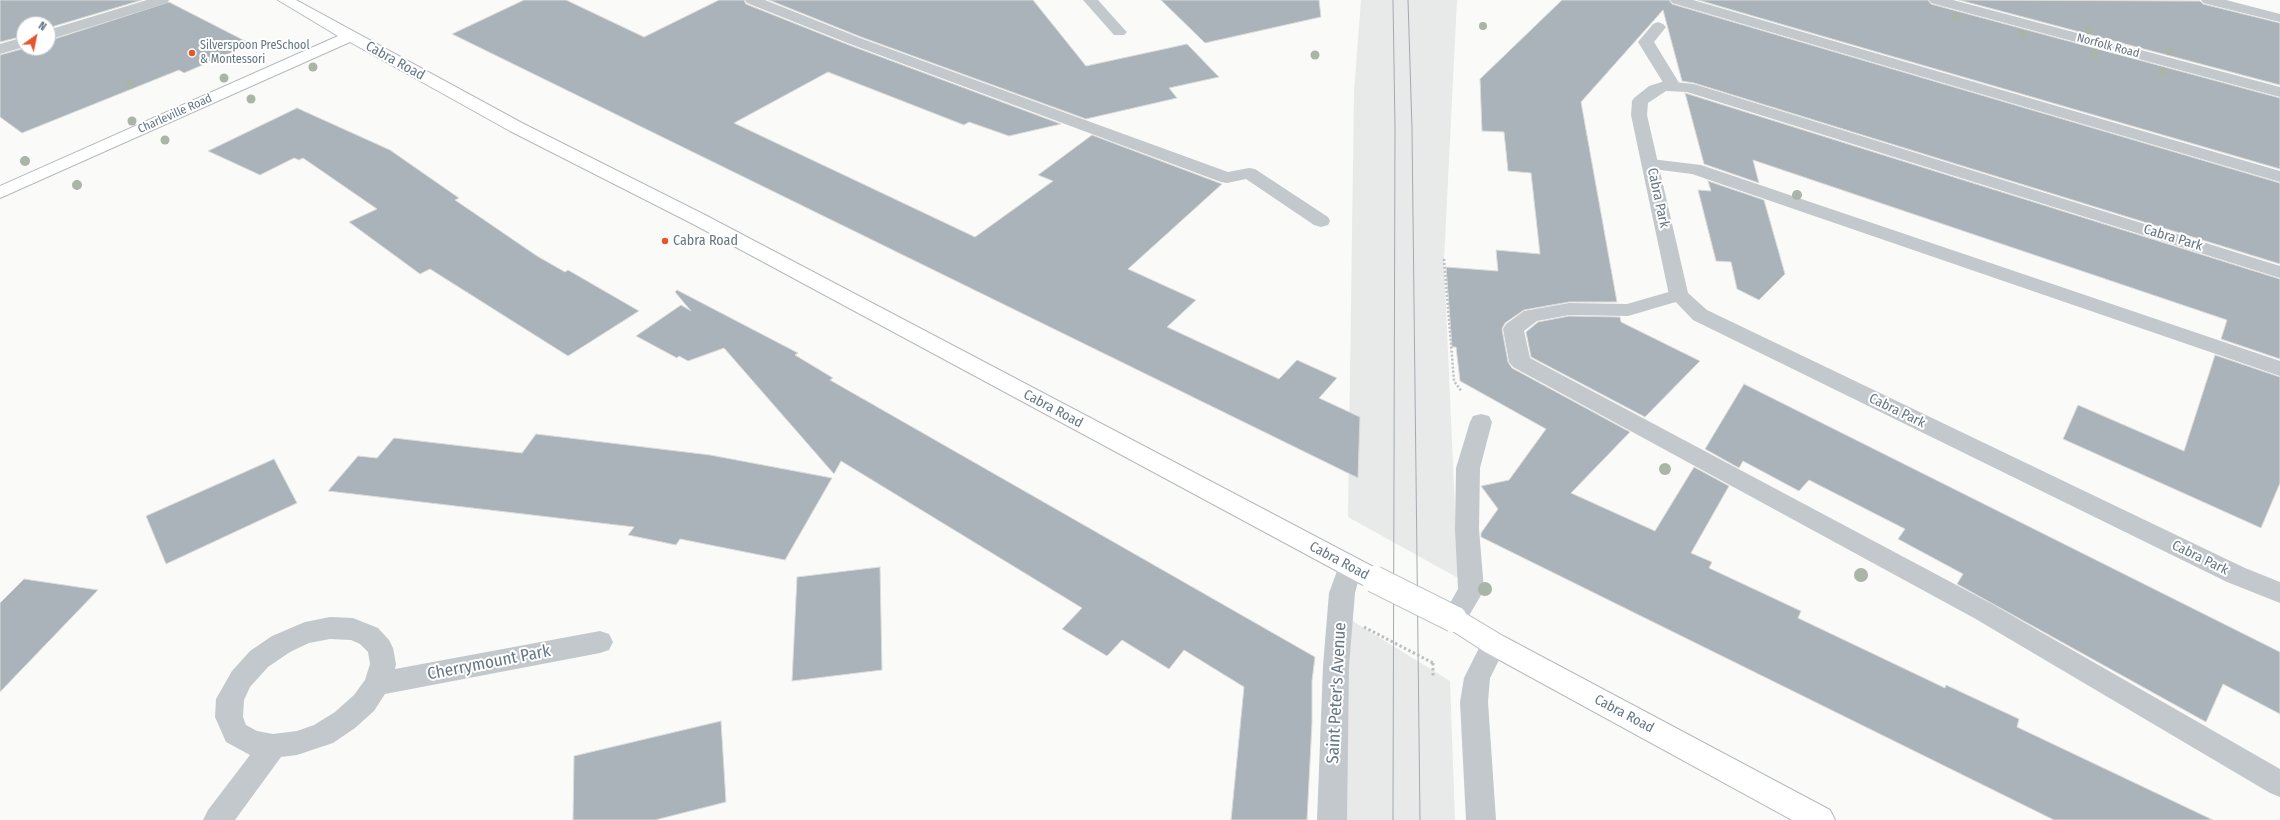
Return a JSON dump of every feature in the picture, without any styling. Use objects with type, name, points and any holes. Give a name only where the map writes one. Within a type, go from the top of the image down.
[{"type":"main road","name":"Cabra Road","points":[[285,0],[516,126],[700,220],[1350,567],[1454,619],[1494,644],[1820,820]]},
{"type":"main road","name":"Charleville Road","points":[[0,192],[350,36]]},
{"type":"street","points":[[56,33],[162,0]]},
{"type":"street","points":[[752,0],[855,41],[1227,178],[1249,173],[1321,221]]},
{"type":"street","points":[[1090,0],[1119,32]]},
{"type":"street","points":[[1677,0],[2280,177]]},
{"type":"street","name":"Norfolk Road","points":[[1936,0],[2280,92]]},
{"type":"street","points":[[2208,0],[2280,18]]},
{"type":"street","points":[[1658,27],[1646,42],[1673,86]]},
{"type":"street","points":[[0,49],[16,44]]},
{"type":"street","name":"Cabra Park","points":[[2280,272],[1688,87],[1665,86],[1655,89],[1640,101],[1639,115],[1679,295],[1700,315],[2229,572],[2280,593]]},
{"type":"street","points":[[1651,164],[1696,169],[2280,369]]},
{"type":"street","points":[[1679,295],[1628,310],[1569,309],[1531,316],[1513,329],[1520,362],[1983,611],[2280,784]]},
{"type":"street","points":[[1454,619],[1472,590],[1467,529],[1468,468],[1481,422]]},
{"type":"street","name":"Saint Peter's Avenue","points":[[1332,820],[1336,666],[1342,593],[1350,567]]},
{"type":"street","points":[[330,628],[352,629],[369,636],[380,648],[383,664],[377,684],[364,703],[346,720],[323,734],[297,743],[273,746],[251,743],[236,733],[229,717],[230,699],[241,679],[259,660],[280,644],[305,633],[330,628]]},
{"type":"street","name":"Cherrymount Park","points":[[377,684],[600,642]]},
{"type":"street","points":[[1481,820],[1474,702],[1476,678],[1494,644]]},
{"type":"street","points":[[218,820],[273,746]]},
{"type":"path","points":[[1444,259],[1454,381],[1481,422]]},
{"type":"path","points":[[1364,627],[1433,663]]},
{"type":"shaded area","points":[[1361,0],[1457,0],[1444,261],[1458,578],[1348,517],[1354,92]]},
{"type":"shaded area","points":[[1346,617],[1450,681],[1455,820],[1340,820]]},
{"type":"building","points":[[0,0],[142,0],[56,26],[56,16],[16,16],[16,38],[0,42]]},
{"type":"building","points":[[524,0],[566,0],[644,37],[719,0],[744,0],[746,4],[849,45],[1061,124],[1009,136],[969,122],[964,125],[828,72],[734,123],[975,237],[1053,181],[1038,175],[1092,135],[1222,184],[1128,269],[1196,300],[1167,327],[1279,379],[1297,360],[1337,378],[1319,398],[1360,417],[1358,478],[452,34]]},
{"type":"building","points":[[769,0],[1033,0],[1086,66],[1187,44],[1219,77],[1169,88],[1177,98],[1086,119],[861,37]]},
{"type":"building","points":[[1161,0],[1319,0],[1321,17],[1205,43]]},
{"type":"building","points":[[1562,0],[1669,0],[1672,4],[2280,183],[2280,264],[1694,83],[1682,81],[1663,10],[1581,102],[1617,302],[1569,302],[1524,310],[1505,323],[1502,329],[1508,362],[1512,368],[1630,432],[1571,493],[1655,531],[1694,467],[1729,486],[1691,553],[1712,562],[1709,568],[1801,611],[1798,618],[1945,688],[1946,685],[2019,719],[2017,727],[2213,820],[2054,820],[1481,537],[1481,533],[1498,509],[1481,486],[1509,480],[1546,429],[1460,381],[1456,347],[1452,347],[1446,267],[1498,271],[1496,250],[1540,254],[1531,173],[1508,171],[1504,132],[1482,131],[1480,79]]},
{"type":"building","points":[[1698,0],[1928,0],[1931,4],[2280,98],[2280,169]]},
{"type":"building","points":[[1959,0],[2200,1],[2203,4],[2280,23],[2280,85]]},
{"type":"building","points":[[169,2],[251,44],[184,73],[179,70],[22,133],[0,117],[0,55],[16,51],[16,56],[56,56],[56,38]]},
{"type":"building","points":[[1685,93],[2280,279],[2280,359],[2221,339],[2227,320],[1753,160],[1759,183],[1704,164]]},
{"type":"building","points":[[297,108],[390,150],[459,198],[455,200],[537,256],[565,272],[568,270],[639,311],[568,356],[430,269],[420,274],[349,222],[377,209],[303,158],[299,160],[294,158],[260,175],[208,151]]},
{"type":"building","points":[[1708,181],[1764,200],[1785,274],[1759,300],[1737,289],[1731,262],[1716,261],[1698,190],[1711,191]]},
{"type":"building","points":[[677,290],[798,353],[795,355],[833,378],[830,380],[1315,657],[1312,681],[1312,723],[1307,820],[1231,820],[1244,687],[1184,650],[1169,669],[1122,640],[1107,656],[1062,629],[1082,608],[841,461],[834,474],[724,348],[688,361],[679,356],[677,358],[636,336],[681,305],[691,311],[675,292]]},
{"type":"building","points":[[1569,316],[1620,317],[1621,322],[1700,361],[1645,417],[1531,357],[1526,332],[1538,322]]},
{"type":"building","points":[[2215,355],[2280,377],[2280,483],[2261,528],[2063,439],[2078,405],[2184,451]]},
{"type":"building","points":[[1744,384],[2280,652],[2280,714],[2223,684],[2206,722],[1957,584],[1963,574],[1898,539],[1905,529],[1809,480],[1799,491],[1743,461],[1739,468],[1705,449]]},
{"type":"building","points":[[536,434],[710,455],[832,478],[785,560],[680,539],[676,545],[628,535],[634,527],[328,491],[358,456],[377,458],[394,438],[522,453]]},
{"type":"building","points":[[274,459],[297,503],[166,564],[146,516]]},
{"type":"building","points":[[880,567],[882,670],[792,681],[797,577]]},
{"type":"building","points":[[24,579],[98,590],[0,692],[0,603]]},
{"type":"building","points":[[721,721],[726,802],[655,820],[573,820],[574,756]]},
{"type":"tram line","points":[[1393,0],[1395,127],[1393,820]]},
{"type":"tram line","points":[[1408,0],[1412,129],[1420,820]]},
{"type":"place","name":"Silverspoon PreSchool & Montessori","points":[[192,53]]},
{"type":"place","name":"Cabra Road","points":[[665,241]]}]
